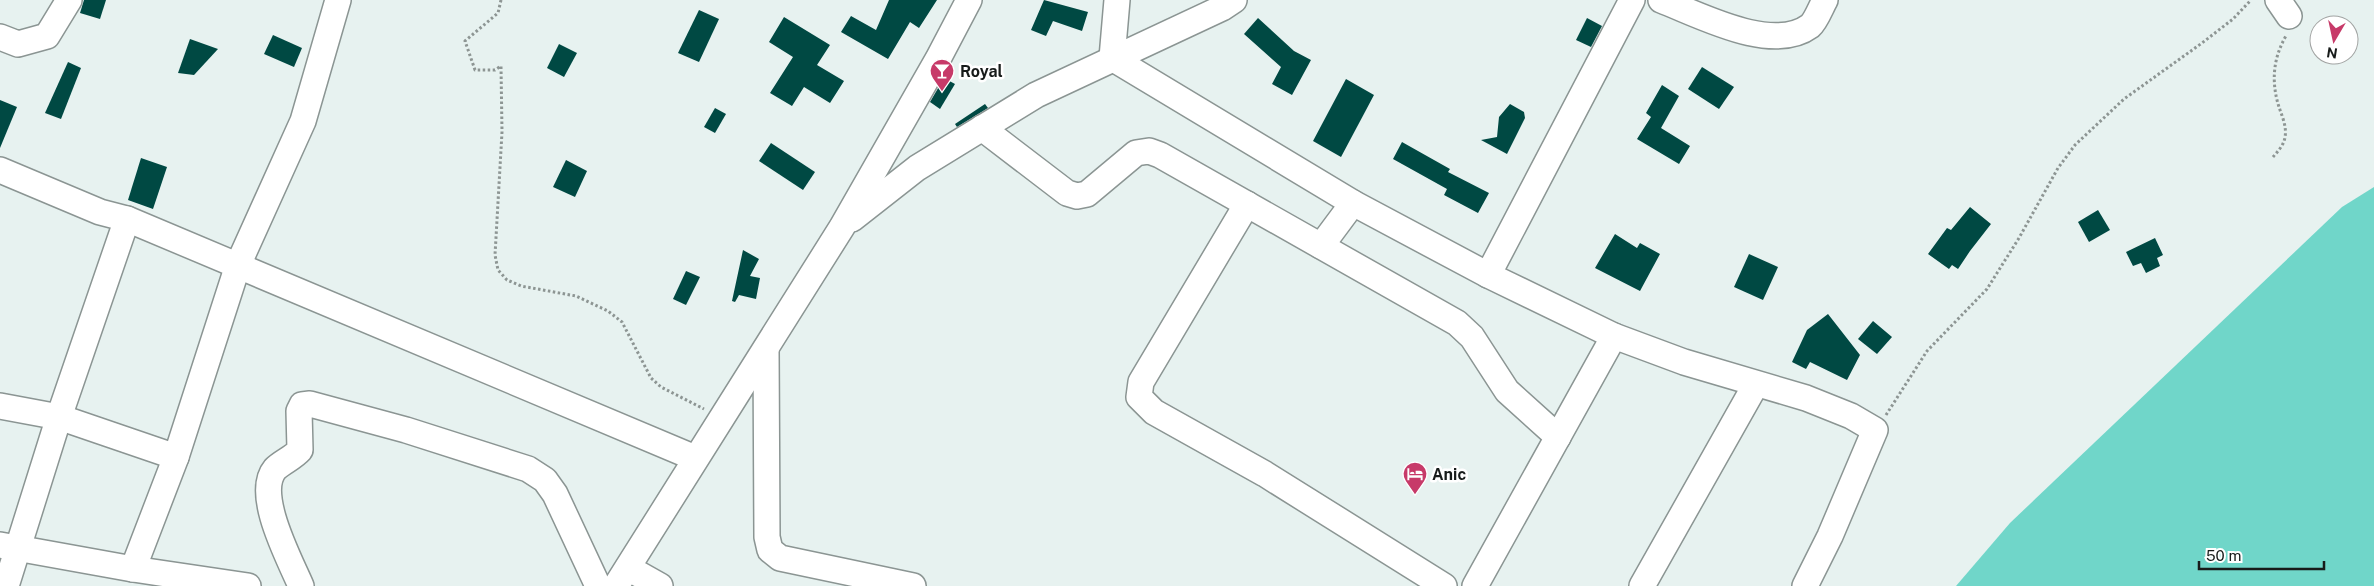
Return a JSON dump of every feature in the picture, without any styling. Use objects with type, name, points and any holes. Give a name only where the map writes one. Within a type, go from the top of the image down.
[{"type":"street","points":[[0,37],[18,44],[47,36],[69,0]]},
{"type":"street","points":[[132,569],[176,457],[238,265],[303,121],[338,0]]},
{"type":"street","points":[[660,586],[622,577],[842,226],[938,59],[969,0]]},
{"type":"street","points":[[1112,58],[1116,0]]},
{"type":"street","points":[[842,226],[916,168],[1036,95],[1222,8],[1234,0]]},
{"type":"street","points":[[1488,275],[1632,0]]},
{"type":"street","points":[[1661,0],[1755,36],[1787,37],[1811,26],[1825,0]]},
{"type":"street","points":[[1112,58],[1353,203],[1488,275],[1614,336],[1684,362],[1806,398],[1851,416],[1876,430],[1830,536],[1805,586]]},
{"type":"street","points":[[982,128],[1067,193],[1077,196],[1087,194],[1136,153],[1149,151],[1160,155],[1457,323],[1472,337],[1507,391],[1558,437]]},
{"type":"street","points":[[0,170],[100,212],[127,219],[695,458]]},
{"type":"street","points":[[1320,246],[1353,203]]},
{"type":"street","points":[[1247,204],[1140,382],[1139,397],[1154,412],[1265,474],[1444,586]]},
{"type":"street","points":[[6,586],[9,547],[59,417],[127,219]]},
{"type":"street","points":[[1476,586],[1614,336]]},
{"type":"street","points":[[766,349],[767,538],[770,550],[780,558],[913,586]]},
{"type":"street","points":[[1642,586],[1756,384]]},
{"type":"street","points":[[301,586],[274,523],[268,492],[270,478],[276,468],[300,450],[299,411],[302,405],[310,404],[406,430],[528,469],[545,480],[556,494],[598,586]]},
{"type":"street","points":[[0,406],[59,417],[176,457]]},
{"type":"street","points":[[9,547],[132,569],[248,586]]},
{"type":"path","points":[[502,0],[498,13],[465,41],[475,70],[495,70],[501,66],[502,132],[495,255],[498,270],[507,280],[521,286],[576,296],[608,311],[622,322],[651,378],[661,388],[721,418]]},
{"type":"path","points":[[1876,430],[1927,351],[1987,289],[2019,238],[2058,168],[2075,145],[2124,99],[2202,44],[2233,19],[2251,0]]},
{"type":"path","points":[[2273,157],[2285,138],[2286,127],[2275,94],[2273,75],[2279,48],[2290,25],[2284,8]]},
{"type":"green space","points":[[2374,187],[2374,586],[1956,586],[2010,523],[2342,207]]},
{"type":"building","points":[[84,0],[106,0],[100,19],[80,13]]},
{"type":"building","points":[[889,0],[937,0],[919,28],[910,22],[888,59],[841,32],[851,16],[876,30]]},
{"type":"building","points":[[1044,0],[1088,12],[1082,31],[1053,21],[1046,36],[1031,30]]},
{"type":"building","points":[[699,10],[719,19],[699,62],[678,53]]},
{"type":"building","points":[[784,17],[830,45],[817,65],[844,81],[830,103],[804,87],[792,106],[770,93],[793,57],[769,42]]},
{"type":"building","points":[[1258,18],[1294,51],[1311,60],[1292,95],[1272,84],[1281,67],[1244,34]]},
{"type":"building","points":[[1587,18],[1602,26],[1591,47],[1576,40]]},
{"type":"building","points":[[273,35],[302,48],[294,67],[264,54]]},
{"type":"building","points":[[190,39],[218,49],[194,75],[178,73]]},
{"type":"building","points":[[559,44],[577,53],[564,77],[547,68]]},
{"type":"building","points":[[68,62],[81,68],[61,119],[45,113]]},
{"type":"building","points":[[1702,67],[1734,87],[1719,109],[1688,89]]},
{"type":"building","points":[[944,78],[955,84],[940,109],[930,102]]},
{"type":"building","points":[[1346,79],[1374,95],[1341,157],[1313,141]]},
{"type":"building","points":[[1662,85],[1679,96],[1661,128],[1690,146],[1679,164],[1637,139],[1651,117],[1646,113]]},
{"type":"building","points":[[0,100],[17,107],[0,148]]},
{"type":"building","points":[[985,104],[988,108],[957,127],[955,124]]},
{"type":"building","points":[[1510,104],[1524,112],[1525,118],[1507,154],[1481,140],[1497,137],[1499,117]]},
{"type":"building","points":[[715,108],[726,114],[715,133],[704,127]]},
{"type":"building","points":[[1402,142],[1450,169],[1448,172],[1489,193],[1478,213],[1444,195],[1447,189],[1393,159]]},
{"type":"building","points":[[771,143],[815,172],[803,190],[759,161]]},
{"type":"building","points":[[141,158],[167,167],[153,209],[128,200]]},
{"type":"building","points":[[566,160],[587,171],[575,197],[553,187]]},
{"type":"building","points":[[1970,207],[1991,224],[1958,269],[1952,265],[1949,269],[1928,254],[1947,228],[1951,230]]},
{"type":"building","points":[[2098,210],[2110,230],[2089,242],[2078,222]]},
{"type":"building","points":[[1615,234],[1637,248],[1640,243],[1660,254],[1640,291],[1595,268]]},
{"type":"building","points":[[2155,238],[2163,255],[2157,258],[2160,266],[2146,273],[2141,263],[2133,266],[2126,252]]},
{"type":"building","points":[[743,250],[759,259],[750,276],[760,278],[756,299],[739,295],[735,302],[732,301]]},
{"type":"building","points":[[1749,254],[1778,267],[1763,300],[1734,287]]},
{"type":"building","points":[[686,271],[700,277],[686,305],[673,299]]},
{"type":"building","points":[[1828,314],[1860,355],[1847,380],[1810,362],[1806,369],[1792,362],[1807,330]]},
{"type":"building","points":[[1873,321],[1892,337],[1877,354],[1858,339]]},
{"type":"place","name":"Royal","points":[[942,92]]},
{"type":"place","name":"Anic","points":[[1415,495]]}]
